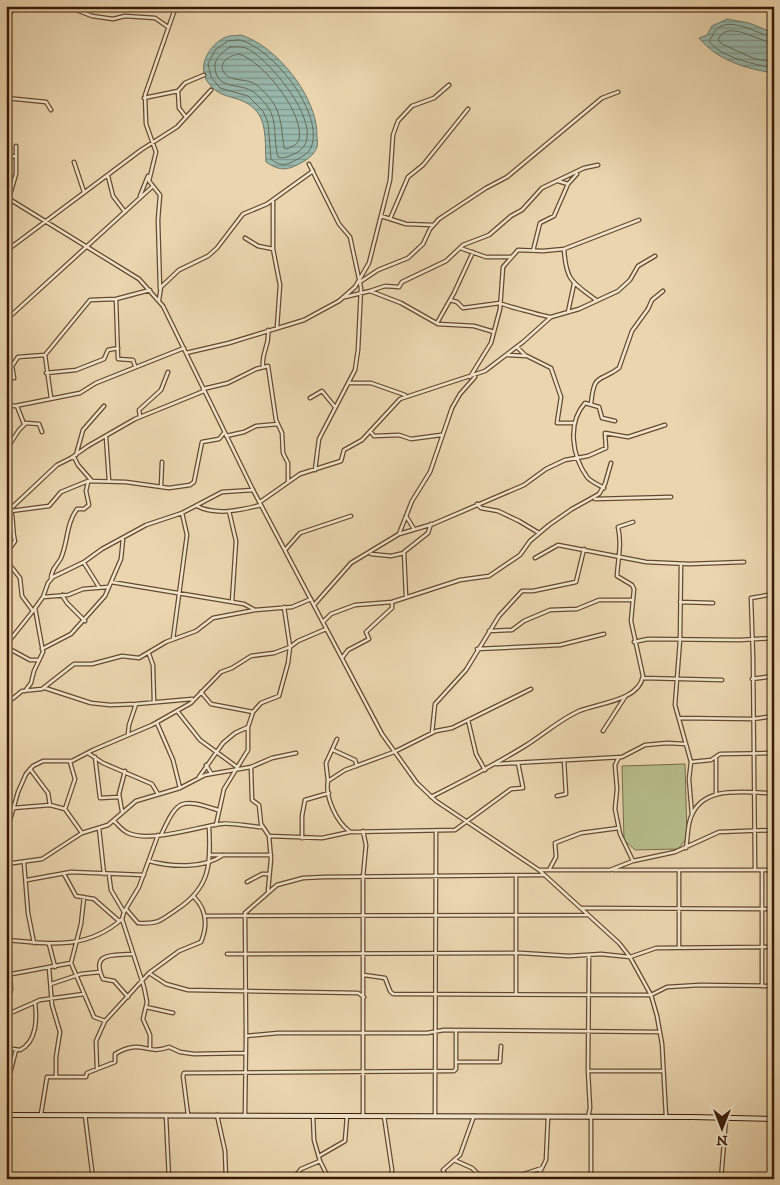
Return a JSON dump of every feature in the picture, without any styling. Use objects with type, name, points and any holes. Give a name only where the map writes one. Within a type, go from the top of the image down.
[{"type":"main road","points":[[6,1116],[666,1116],[774,1119]]},
{"type":"street","points":[[6,20],[15,6]]},
{"type":"street","points":[[66,6],[92,16],[113,19],[125,16],[155,18],[168,27]]},
{"type":"street","points":[[171,6],[175,11]]},
{"type":"street","points":[[139,198],[156,153],[146,124],[144,98],[162,51],[176,6]]},
{"type":"street","points":[[144,98],[178,91],[185,83],[204,76]]},
{"type":"street","points":[[314,470],[318,442],[355,370],[358,350],[360,281],[369,263],[390,180],[393,135],[398,121],[412,106],[434,98],[449,86]]},
{"type":"street","points":[[6,250],[152,143],[177,127],[211,90]]},
{"type":"street","points":[[178,91],[179,108],[186,117]]},
{"type":"street","points":[[344,298],[360,281],[378,270],[408,258],[423,244],[433,225],[486,188],[507,177],[602,98],[618,92]]},
{"type":"street","points":[[6,98],[46,102],[51,110]]},
{"type":"street","points":[[390,219],[408,177],[422,165],[468,109]]},
{"type":"street","points":[[16,146],[15,178],[8,198],[87,245],[139,279],[159,302],[184,348],[260,504],[382,734],[416,783],[431,797],[545,875],[589,915],[630,957],[651,994],[660,1032],[666,1116]]},
{"type":"street","points":[[6,157],[16,156]]},
{"type":"street","points":[[74,162],[84,192]]},
{"type":"street","points":[[309,164],[322,194],[339,224],[350,237],[355,267],[360,281]]},
{"type":"street","points":[[533,251],[540,223],[554,216],[568,184],[584,168],[598,165]]},
{"type":"street","points":[[276,327],[279,281],[273,249],[272,201],[275,196],[313,170]]},
{"type":"street","points":[[186,353],[229,343],[276,327],[304,320],[344,298],[359,293],[385,286],[400,286],[402,282],[446,261],[463,245],[488,235],[510,216],[522,210],[536,193],[556,181],[578,173]]},
{"type":"street","points":[[149,174],[152,187],[160,195],[158,220],[159,302]]},
{"type":"street","points":[[108,176],[113,196],[125,212]]},
{"type":"street","points":[[556,181],[568,184]]},
{"type":"street","points":[[6,320],[152,187]]},
{"type":"street","points":[[160,289],[178,270],[208,256],[217,248],[243,214],[272,201]]},
{"type":"street","points":[[381,216],[406,224],[433,225]]},
{"type":"street","points":[[469,378],[490,348],[500,303],[503,267],[519,249],[533,251],[564,249],[639,220]]},
{"type":"street","points":[[245,238],[258,246],[273,249]]},
{"type":"street","points":[[460,248],[486,257],[511,257]]},
{"type":"street","points":[[564,249],[565,270],[574,284],[596,300]]},
{"type":"street","points":[[437,323],[473,252]]},
{"type":"street","points":[[260,504],[263,498],[280,489],[288,481],[300,474],[341,461],[344,450],[360,442],[396,402],[405,396],[475,376],[517,347],[551,317],[618,291],[630,280],[638,266],[655,256]]},
{"type":"street","points":[[568,312],[574,284]]},
{"type":"street","points":[[51,399],[45,355],[90,300],[116,299],[150,290]]},
{"type":"street","points":[[370,291],[408,307],[437,323],[474,326],[494,332]]},
{"type":"street","points":[[591,404],[592,390],[598,378],[618,368],[632,330],[648,309],[652,300],[663,291]]},
{"type":"street","points":[[116,299],[119,360],[133,360],[135,366]]},
{"type":"street","points":[[450,300],[458,303],[463,308],[500,303],[505,307],[524,309],[551,317]]},
{"type":"street","points":[[263,367],[263,354],[269,343],[268,330]]},
{"type":"street","points":[[517,347],[528,356],[551,368],[561,397],[557,423],[575,423]]},
{"type":"street","points":[[46,373],[76,370],[104,359],[108,350],[118,348]]},
{"type":"street","points":[[6,405],[17,406],[80,393],[96,383],[135,366],[184,348]]},
{"type":"street","points":[[6,378],[14,378],[12,366],[18,357],[45,355]]},
{"type":"street","points":[[506,355],[528,356]]},
{"type":"street","points":[[9,510],[53,467],[140,416],[204,390],[228,383],[263,367],[268,367],[278,424],[282,433],[283,453],[288,463],[288,481]]},
{"type":"street","points":[[140,416],[139,410],[161,390],[168,372]]},
{"type":"street","points":[[399,534],[415,496],[430,472],[441,435],[460,394],[475,376]]},
{"type":"street","points":[[348,383],[371,383],[405,396]]},
{"type":"street","points":[[310,398],[322,391],[335,406]]},
{"type":"street","points":[[604,488],[588,477],[578,459],[572,436],[583,404],[600,407],[602,418],[615,421]]},
{"type":"street","points":[[17,406],[24,424]]},
{"type":"street","points":[[90,481],[76,464],[74,456],[83,430],[104,406]]},
{"type":"street","points":[[6,450],[24,424],[30,422],[39,424],[42,432]]},
{"type":"street","points":[[9,510],[49,506],[61,492],[90,481],[109,481],[161,487],[192,484],[202,442],[219,439],[225,434],[242,433],[256,426],[278,424]]},
{"type":"street","points":[[314,605],[351,563],[399,534],[431,524],[524,485],[567,459],[578,459],[606,448],[605,433],[628,437],[665,425]]},
{"type":"street","points":[[370,431],[374,436],[399,435],[408,439],[441,435]]},
{"type":"street","points":[[106,437],[109,481]]},
{"type":"street","points":[[161,487],[162,462]]},
{"type":"street","points":[[323,622],[332,614],[355,605],[392,602],[460,580],[489,576],[520,555],[538,533],[572,509],[593,499],[604,488],[611,463]]},
{"type":"street","points":[[39,660],[30,660],[6,646],[43,597],[51,578],[51,572],[61,557],[70,519],[76,509],[84,509],[89,505],[86,491],[90,481]]},
{"type":"street","points":[[51,578],[84,562],[102,549],[146,525],[182,513],[222,492],[253,490]]},
{"type":"street","points":[[593,499],[671,497]]},
{"type":"street","points":[[196,506],[229,511],[260,504]]},
{"type":"street","points":[[477,504],[481,508],[496,511],[519,521],[538,533]]},
{"type":"street","points":[[6,554],[15,541],[13,534],[14,524],[9,510]]},
{"type":"street","points":[[229,511],[236,541],[232,602]]},
{"type":"street","points":[[173,639],[187,535],[182,513]]},
{"type":"street","points":[[285,550],[300,534],[351,516]]},
{"type":"street","points":[[406,516],[414,529]]},
{"type":"street","points":[[633,522],[618,527],[621,538],[617,576],[634,586],[631,620],[634,642],[643,678]]},
{"type":"street","points":[[370,553],[391,556],[404,554],[428,532],[431,524]]},
{"type":"street","points":[[42,650],[71,634],[85,621],[105,596],[122,559],[123,539]]},
{"type":"street","points":[[535,558],[556,545],[584,548],[646,562],[681,564],[744,562]]},
{"type":"street","points":[[432,733],[435,704],[466,670],[489,631],[521,591],[533,591],[577,581],[584,548]]},
{"type":"street","points":[[404,554],[406,597]]},
{"type":"street","points":[[6,560],[20,578],[22,596],[34,610],[42,650],[32,674],[32,683],[25,691],[6,704]]},
{"type":"street","points":[[84,562],[99,587]]},
{"type":"street","points":[[681,564],[680,640],[675,691],[679,718],[691,762],[689,779],[692,815],[686,848]]},
{"type":"street","points":[[111,582],[141,585],[147,589],[179,591],[196,597],[244,604],[255,610]]},
{"type":"street","points":[[43,597],[108,587]]},
{"type":"street","points":[[754,870],[753,640],[751,597],[774,594]]},
{"type":"street","points":[[62,595],[67,603],[85,621]]},
{"type":"street","points":[[45,688],[74,664],[92,664],[122,656],[139,658],[173,639],[196,631],[213,618],[255,610],[295,606],[311,599]]},
{"type":"street","points":[[489,631],[515,629],[524,621],[547,610],[577,609],[599,600],[632,600]]},
{"type":"street","points":[[342,658],[348,650],[369,639],[366,632],[392,608],[392,602]]},
{"type":"street","points":[[680,602],[713,603]]},
{"type":"street","points":[[216,825],[224,789],[248,750],[248,727],[253,712],[261,703],[279,696],[288,663],[290,647],[284,607]]},
{"type":"street","points":[[6,834],[13,808],[30,769],[43,761],[70,762],[128,734],[157,723],[178,712],[201,692],[218,673],[230,669],[250,656],[274,653],[290,647],[298,641],[326,628]]},
{"type":"street","points":[[477,649],[560,645],[604,634]]},
{"type":"street","points":[[634,642],[648,639],[753,640],[774,638]]},
{"type":"street","points":[[149,653],[153,671],[154,702]]},
{"type":"street","points":[[752,679],[774,676]]},
{"type":"street","points":[[643,678],[722,680]]},
{"type":"street","points":[[603,731],[626,696],[643,678]]},
{"type":"street","points":[[25,691],[45,688],[91,703],[113,705],[192,699]]},
{"type":"street","points":[[328,781],[432,733],[450,728],[531,689]]},
{"type":"street","points":[[201,692],[211,704],[253,712]]},
{"type":"street","points":[[431,797],[485,770],[576,712],[626,696]]},
{"type":"street","points":[[128,734],[136,704]]},
{"type":"street","points":[[178,712],[200,740],[237,767]]},
{"type":"street","points":[[679,718],[753,718],[774,716]]},
{"type":"street","points":[[468,719],[476,754],[485,770]]},
{"type":"street","points":[[157,723],[173,760],[180,788]]},
{"type":"street","points":[[198,779],[206,766],[218,753],[223,743],[232,735],[248,727]]},
{"type":"street","points":[[337,740],[325,768],[334,812],[350,832]]},
{"type":"street","points":[[495,764],[619,757],[645,745],[686,744]]},
{"type":"street","points":[[333,750],[354,760],[357,766]]},
{"type":"street","points":[[88,752],[107,765],[125,771],[154,785],[158,794]]},
{"type":"street","points":[[6,864],[42,859],[82,833],[114,821],[122,811],[136,801],[180,788],[211,773],[235,771],[251,767],[272,758],[296,753]]},
{"type":"street","points":[[691,762],[711,760],[720,754],[774,753]]},
{"type":"street","points":[[716,756],[716,794]]},
{"type":"street","points":[[95,757],[100,798],[119,796]]},
{"type":"street","points":[[611,757],[615,765],[617,789],[615,803],[619,828],[633,861]]},
{"type":"street","points":[[615,765],[619,757]]},
{"type":"street","points":[[557,796],[566,794],[564,760]]},
{"type":"street","points":[[65,809],[75,779],[70,762]]},
{"type":"street","points":[[269,836],[322,838],[363,831],[455,830],[511,789],[523,788],[518,763]]},
{"type":"street","points":[[206,766],[211,773]]},
{"type":"street","points":[[251,767],[252,800],[259,805],[262,827],[269,836],[271,855],[268,892]]},
{"type":"street","points":[[30,769],[48,793],[50,805]]},
{"type":"street","points":[[122,811],[119,796],[125,771]]},
{"type":"street","points":[[302,838],[302,816],[305,800],[329,793]]},
{"type":"street","points":[[692,815],[699,802],[716,794],[774,793]]},
{"type":"street","points":[[6,940],[48,944],[90,940],[105,933],[121,920],[144,875],[159,835],[178,806],[189,802],[200,803],[218,810]]},
{"type":"street","points":[[13,808],[50,805],[65,809],[82,833]]},
{"type":"street","points":[[6,809],[12,812]]},
{"type":"street","points":[[114,821],[129,834],[159,835],[226,824],[262,827]]},
{"type":"street","points":[[108,874],[111,890],[125,910],[138,923],[161,922],[194,896],[203,885],[210,855],[208,827]]},
{"type":"street","points":[[99,828],[104,874]]},
{"type":"street","points":[[550,869],[556,857],[555,843],[581,833],[619,828]]},
{"type":"street","points":[[610,870],[633,861],[686,848],[719,832],[774,830]]},
{"type":"street","points":[[362,1116],[364,997],[363,877],[366,845],[363,831]]},
{"type":"street","points":[[435,1116],[436,831]]},
{"type":"street","points":[[210,855],[271,855]]},
{"type":"street","points":[[149,861],[164,865],[209,862],[223,855]]},
{"type":"street","points":[[24,862],[34,943]]},
{"type":"street","points":[[538,870],[774,870]]},
{"type":"street","points":[[762,870],[762,986]]},
{"type":"street","points":[[679,871],[679,947]]},
{"type":"street","points":[[27,880],[74,872],[144,875]]},
{"type":"street","points":[[64,874],[76,896],[100,902],[121,920],[142,981],[147,1002],[143,1019],[150,1035],[150,1049]]},
{"type":"street","points":[[247,882],[262,874],[269,874]]},
{"type":"street","points":[[245,1116],[244,916],[247,910],[268,892],[284,882],[303,878],[545,875]]},
{"type":"street","points":[[516,876],[516,994]]},
{"type":"street","points":[[97,1070],[96,1041],[105,1021],[149,973],[179,951],[200,942],[204,934],[205,916],[202,906],[194,896]]},
{"type":"street","points":[[84,898],[71,963],[94,1017],[105,1021]]},
{"type":"street","points":[[580,908],[774,909]]},
{"type":"street","points":[[205,916],[589,915]]},
{"type":"street","points":[[48,944],[55,967]]},
{"type":"street","points":[[227,954],[588,954],[630,957],[656,948],[774,947]]},
{"type":"street","points":[[128,997],[114,981],[103,979],[100,972],[100,961],[103,957],[133,954]]},
{"type":"street","points":[[588,954],[590,1179]]},
{"type":"street","points":[[6,1014],[11,989],[8,974],[71,963]]},
{"type":"street","points":[[49,968],[51,998],[60,1032],[56,1057],[56,1077]]},
{"type":"street","points":[[51,984],[76,976],[100,972]]},
{"type":"street","points":[[149,973],[166,984],[184,990],[245,993],[358,993],[364,990]]},
{"type":"street","points":[[364,975],[385,978],[393,994],[651,994],[667,987],[700,985],[774,986]]},
{"type":"street","points":[[358,993],[364,997]]},
{"type":"street","points":[[6,1014],[51,998],[84,994]]},
{"type":"street","points":[[6,1048],[16,1050],[25,1048],[33,1035],[37,1022],[35,1003]]},
{"type":"street","points":[[146,1007],[173,1013]]},
{"type":"street","points":[[246,1036],[278,1033],[436,1031],[660,1032]]},
{"type":"street","points":[[188,1116],[182,1076],[184,1073],[246,1071],[454,1071],[456,1062],[456,1031]]},
{"type":"street","points":[[456,1062],[500,1062],[501,1046]]},
{"type":"street","points":[[41,1116],[45,1079],[86,1077],[87,1073],[116,1062],[115,1054],[127,1047],[159,1051],[169,1047],[180,1052],[194,1054],[246,1053]]},
{"type":"street","points":[[6,1089],[16,1050]]},
{"type":"street","points":[[588,1071],[663,1071]]},
{"type":"street","points":[[217,1115],[225,1151],[226,1179]]},
{"type":"street","points":[[85,1116],[93,1179]]},
{"type":"street","points":[[166,1116],[169,1179]]},
{"type":"street","points":[[313,1116],[314,1140],[320,1161],[329,1179]]},
{"type":"street","points":[[319,1156],[345,1141],[347,1116]]},
{"type":"street","points":[[384,1116],[392,1170],[390,1179]]},
{"type":"street","points":[[447,1179],[443,1170],[460,1155],[474,1116]]},
{"type":"street","points":[[539,1179],[546,1160],[548,1117]]},
{"type":"street","points":[[721,1179],[726,1117]]},
{"type":"street","points":[[454,1160],[472,1168],[479,1175],[521,1175],[542,1168]]},
{"type":"street","points":[[294,1177],[301,1170],[320,1161]]},
{"type":"street","points":[[294,1177],[302,1179]]},
{"type":"green space","points":[[685,764],[687,838],[678,849],[635,850],[624,840],[622,766]]},
{"type":"water","points":[[727,19],[749,23],[774,33],[774,73],[753,69],[723,58],[706,46],[699,38],[707,35],[712,26]]},
{"type":"water","points":[[241,35],[255,41],[281,62],[293,75],[311,106],[315,121],[317,146],[309,158],[293,167],[282,169],[266,162],[264,130],[258,113],[245,102],[225,95],[213,88],[204,75],[204,62],[210,50],[220,40],[228,36]]}]
